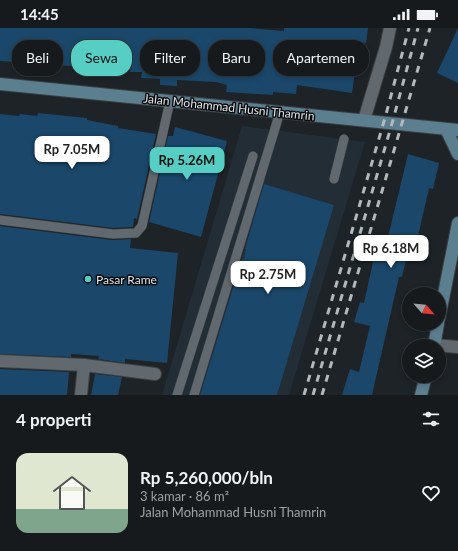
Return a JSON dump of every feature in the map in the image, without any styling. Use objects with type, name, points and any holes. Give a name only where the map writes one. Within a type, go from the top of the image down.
[{"type":"main road","name":"Jalan Mohammad Husni Thamrin","points":[[0,84],[452,129]]},
{"type":"main road","points":[[452,129],[458,154]]},
{"type":"main road","points":[[445,287],[458,222]]},
{"type":"main road","points":[[421,395],[424,383]]},
{"type":"street","points":[[364,120],[390,28]]},
{"type":"street","points":[[446,346],[458,347]]},
{"type":"street","points":[[0,361],[84,364],[155,374]]},
{"type":"street","points":[[81,395],[84,364]]},
{"type":"lane","points":[[0,220],[112,234],[136,234],[142,226],[170,101]]},
{"type":"lane","points":[[194,395],[280,112]]},
{"type":"lane","points":[[334,179],[344,139]]},
{"type":"lane","points":[[177,395],[253,156]]},
{"type":"shaded area","points":[[242,126],[365,142],[289,395],[162,395]]},
{"type":"building","points":[[0,28],[249,28],[284,31],[284,28],[368,28],[366,40],[273,40],[273,76],[354,76],[352,93],[297,85],[296,94],[273,92],[273,95],[226,92],[227,85],[216,82],[177,80],[177,86],[160,85],[160,79],[141,78],[141,76],[200,76],[200,40],[140,40],[140,72],[132,72],[132,40],[71,40],[71,66],[63,65],[63,40],[12,40],[12,62],[0,61]]},
{"type":"building","points":[[458,28],[458,83],[437,73]]},
{"type":"building","points":[[38,113],[87,118],[87,120],[118,126],[118,128],[156,134],[137,219],[134,218],[133,227],[113,228],[0,214],[0,114],[37,116]]},
{"type":"building","points":[[175,127],[227,141],[201,237],[149,222],[168,136],[173,136]]},
{"type":"building","points":[[408,154],[439,163],[433,189],[429,188],[416,245],[410,243],[402,277],[399,277],[372,395],[342,395],[350,369],[359,372],[370,326],[354,322],[360,302],[364,303],[378,239],[387,241]]},
{"type":"building","points":[[264,184],[334,205],[277,395],[200,395],[242,259],[244,259],[245,249]]},
{"type":"building","name":"Pasar Rame","points":[[0,226],[112,240],[131,239],[130,248],[178,253],[167,363],[125,359],[125,363],[98,359],[99,356],[71,354],[71,357],[0,354]]},
{"type":"building","points":[[0,369],[69,372],[67,395],[0,395]]},
{"type":"building","points":[[95,374],[122,377],[118,395],[91,395]]},
{"type":"railway","points":[[304,395],[385,118],[409,28]]},
{"type":"railway","points":[[313,395],[393,120],[418,28]]},
{"type":"railway","points":[[322,395],[430,28]]},
{"type":"place","name":"Pasar Rame","points":[[88,279]]}]
